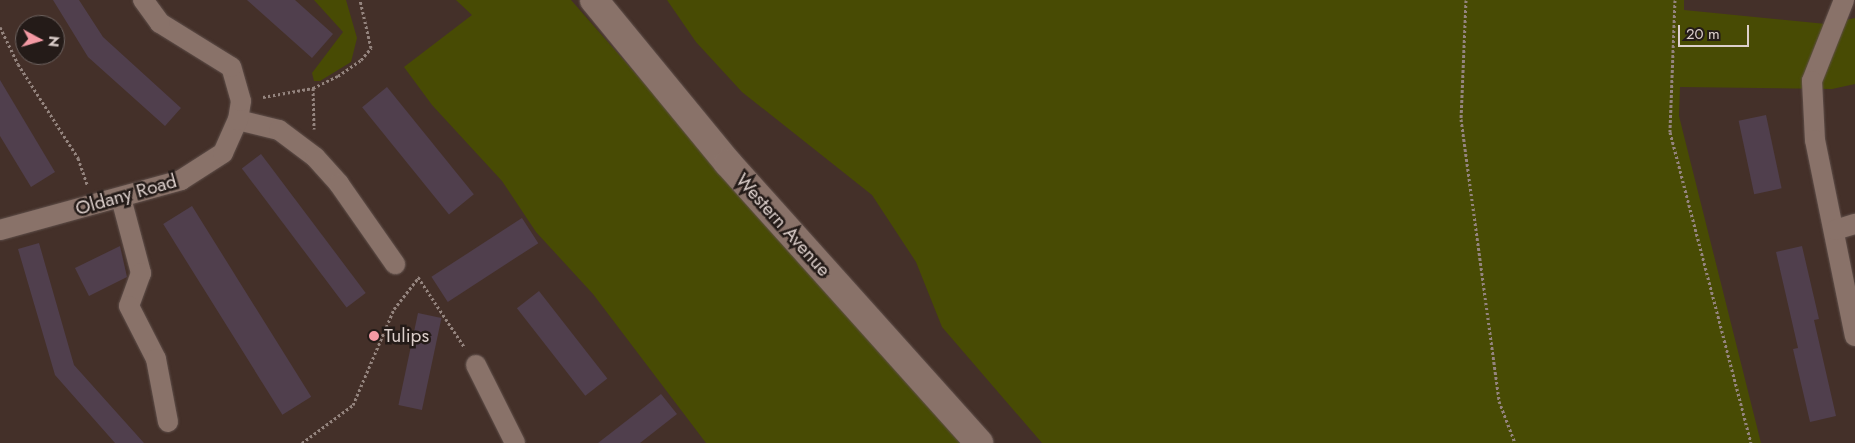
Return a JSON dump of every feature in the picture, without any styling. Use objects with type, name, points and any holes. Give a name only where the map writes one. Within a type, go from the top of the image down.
[{"type":"main road","name":"Western Avenue","points":[[594,0],[728,163],[979,443]]},
{"type":"street","points":[[143,0],[160,23],[231,67],[240,110],[279,130],[315,157],[339,184],[395,264]]},
{"type":"street","points":[[1844,0],[1812,81],[1815,140],[1835,230],[1855,336]]},
{"type":"street","name":"Oldany Road","points":[[0,230],[181,180],[223,153],[240,110]]},
{"type":"street","points":[[121,198],[141,274],[130,306],[156,359],[168,422]]},
{"type":"street","points":[[1835,230],[1855,224]]},
{"type":"street","points":[[476,365],[515,443]]},
{"type":"path","points":[[240,110],[313,88],[338,76],[362,60],[371,48],[360,0]]},
{"type":"path","points":[[1466,0],[1461,119],[1499,401],[1515,443]]},
{"type":"path","points":[[1675,0],[1670,132],[1750,443]]},
{"type":"path","points":[[0,27],[18,64],[78,158],[94,205]]},
{"type":"path","points":[[313,88],[315,157]]},
{"type":"path","points":[[395,264],[419,277],[476,365]]},
{"type":"path","points":[[302,443],[352,404],[394,308],[419,277]]},
{"type":"shaded area","points":[[314,0],[346,0],[357,38],[351,62],[320,81],[314,81],[312,73],[343,32]]},
{"type":"shaded area","points":[[456,0],[571,0],[960,443],[706,443],[593,294],[536,232],[502,181],[432,105],[404,67],[472,15]]},
{"type":"shaded area","points":[[667,0],[1684,0],[1684,10],[1826,24],[1855,18],[1855,84],[1832,89],[1680,87],[1679,116],[1761,443],[1042,443],[942,327],[916,262],[872,195],[742,92],[696,42]]},
{"type":"building","points":[[53,0],[79,0],[103,37],[181,108],[165,126],[88,57],[65,20],[65,15],[62,15]]},
{"type":"building","points":[[247,0],[295,0],[333,34],[312,58]]},
{"type":"building","points":[[0,80],[55,172],[31,187],[0,136]]},
{"type":"building","points":[[387,87],[474,194],[449,214],[362,107]]},
{"type":"building","points":[[1766,115],[1782,188],[1754,194],[1739,121]]},
{"type":"building","points":[[261,154],[366,293],[347,307],[242,168]]},
{"type":"building","points":[[192,206],[311,397],[282,415],[163,224]]},
{"type":"building","points":[[522,218],[538,243],[448,302],[431,277]]},
{"type":"building","points":[[39,243],[74,365],[144,443],[115,443],[55,375],[18,249]]},
{"type":"building","points":[[120,246],[127,277],[89,296],[75,268]]},
{"type":"building","points":[[1802,246],[1819,319],[1814,320],[1836,416],[1810,422],[1793,349],[1798,348],[1776,252]]},
{"type":"building","points":[[539,291],[607,378],[585,396],[517,308]]},
{"type":"building","points":[[418,313],[441,318],[422,410],[398,405]]},
{"type":"building","points":[[661,394],[677,414],[640,443],[598,443]]},
{"type":"place","name":"Tulips","points":[[374,336]]}]
